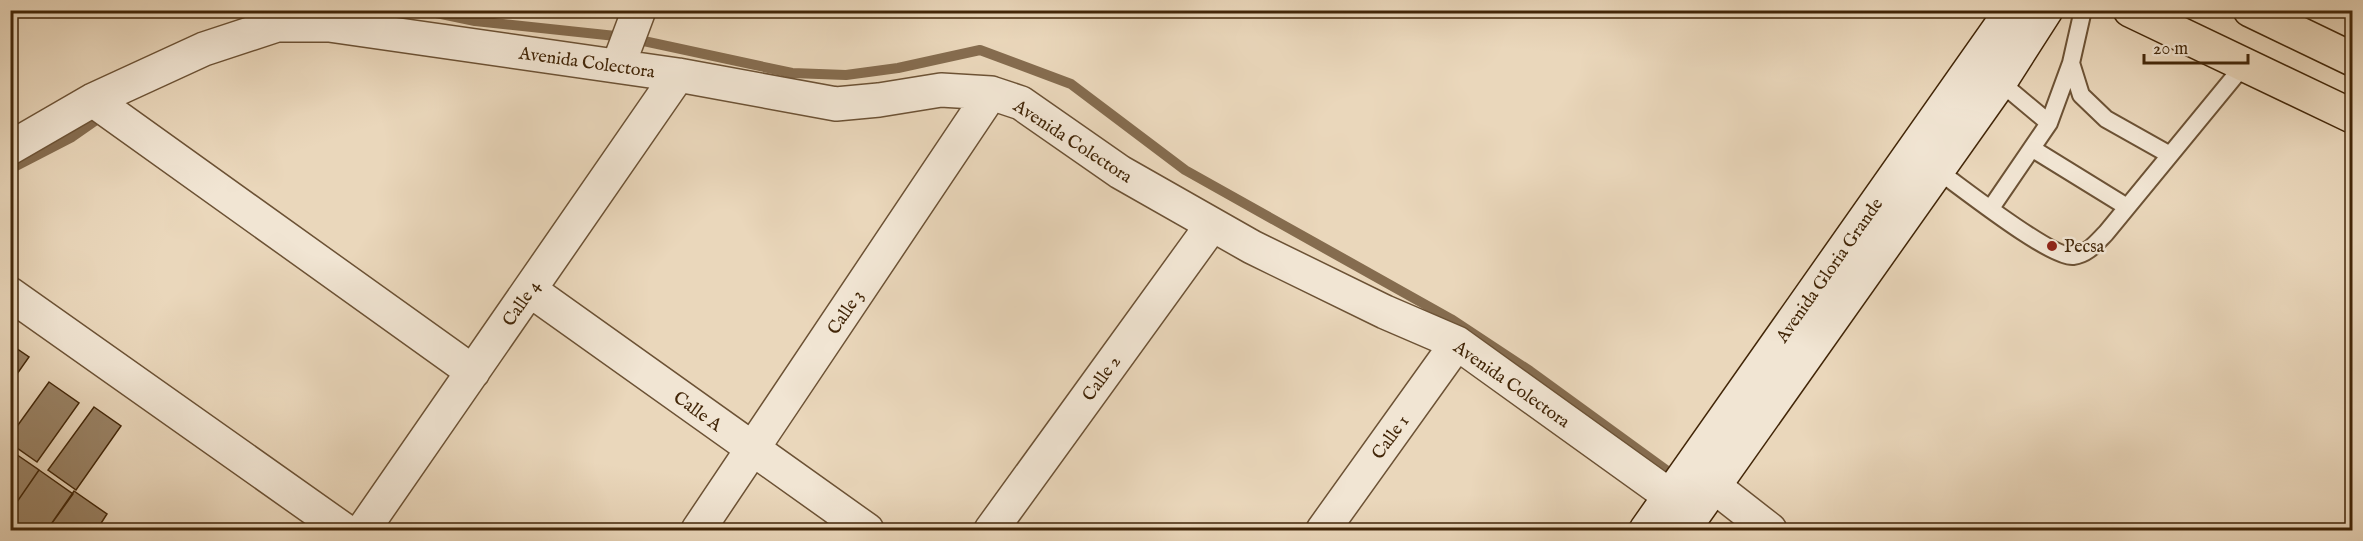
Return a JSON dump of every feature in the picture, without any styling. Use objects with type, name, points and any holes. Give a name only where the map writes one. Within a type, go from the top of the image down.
[{"type":"highway","points":[[2130,10],[2352,116]]},
{"type":"highway","points":[[2250,10],[2352,59]]},
{"type":"street","points":[[618,66],[639,10]]},
{"type":"street","name":"Avenida Gloria Grande","points":[[1646,531],[2012,10]]},
{"type":"street","name":"Avenida Gloria Grande","points":[[1691,527],[1715,487],[2000,82],[2046,10]]},
{"type":"street","name":"Avenida Colectora","points":[[10,148],[93,100],[278,18],[678,75],[836,104],[941,90],[991,93],[1021,103],[1120,172],[1303,274],[1457,343],[1670,496],[1691,527]]},
{"type":"street","name":"Calle 4","points":[[363,531],[678,75]]},
{"type":"street","name":"Calle 3","points":[[698,531],[991,93]]},
{"type":"street","points":[[93,100],[473,372]]},
{"type":"street","name":"Calle 2","points":[[991,531],[1212,225]]},
{"type":"street","name":"Calle A","points":[[530,290],[867,531]]},
{"type":"street","points":[[10,294],[344,531]]},
{"type":"street","name":"Calle 1","points":[[1323,531],[1457,343]]},
{"type":"street","points":[[1715,487],[1770,531]]},
{"type":"lane","points":[[1991,208],[2049,123],[2071,63],[2083,10]]},
{"type":"lane","points":[[2071,63],[2081,95],[2106,119],[2170,155]]},
{"type":"lane","points":[[1937,170],[2047,247],[2071,256],[2088,252],[2244,65]]},
{"type":"lane","points":[[2000,82],[2049,123]]},
{"type":"lane","points":[[2033,149],[2127,207]]},
{"type":"building","points":[[10,344],[29,357],[10,384]]},
{"type":"building","points":[[49,382],[79,403],[37,462],[10,443],[10,436]]},
{"type":"building","points":[[94,407],[121,426],[76,490],[48,470]]},
{"type":"building","points":[[10,450],[39,470],[10,512]]},
{"type":"building","points":[[39,470],[73,494],[47,530],[10,530],[10,512]]},
{"type":"building","points":[[74,491],[107,514],[98,528],[96,530],[47,530]]},
{"type":"waterway","points":[[422,10],[475,21],[625,37],[792,73],[846,75],[898,68],[980,50],[1071,84],[1185,170],[1451,319],[1530,371],[1673,475]]},
{"type":"waterway","points":[[10,169],[72,137],[105,114]]},
{"type":"place","name":"Pecsa","points":[[2052,246]]}]
